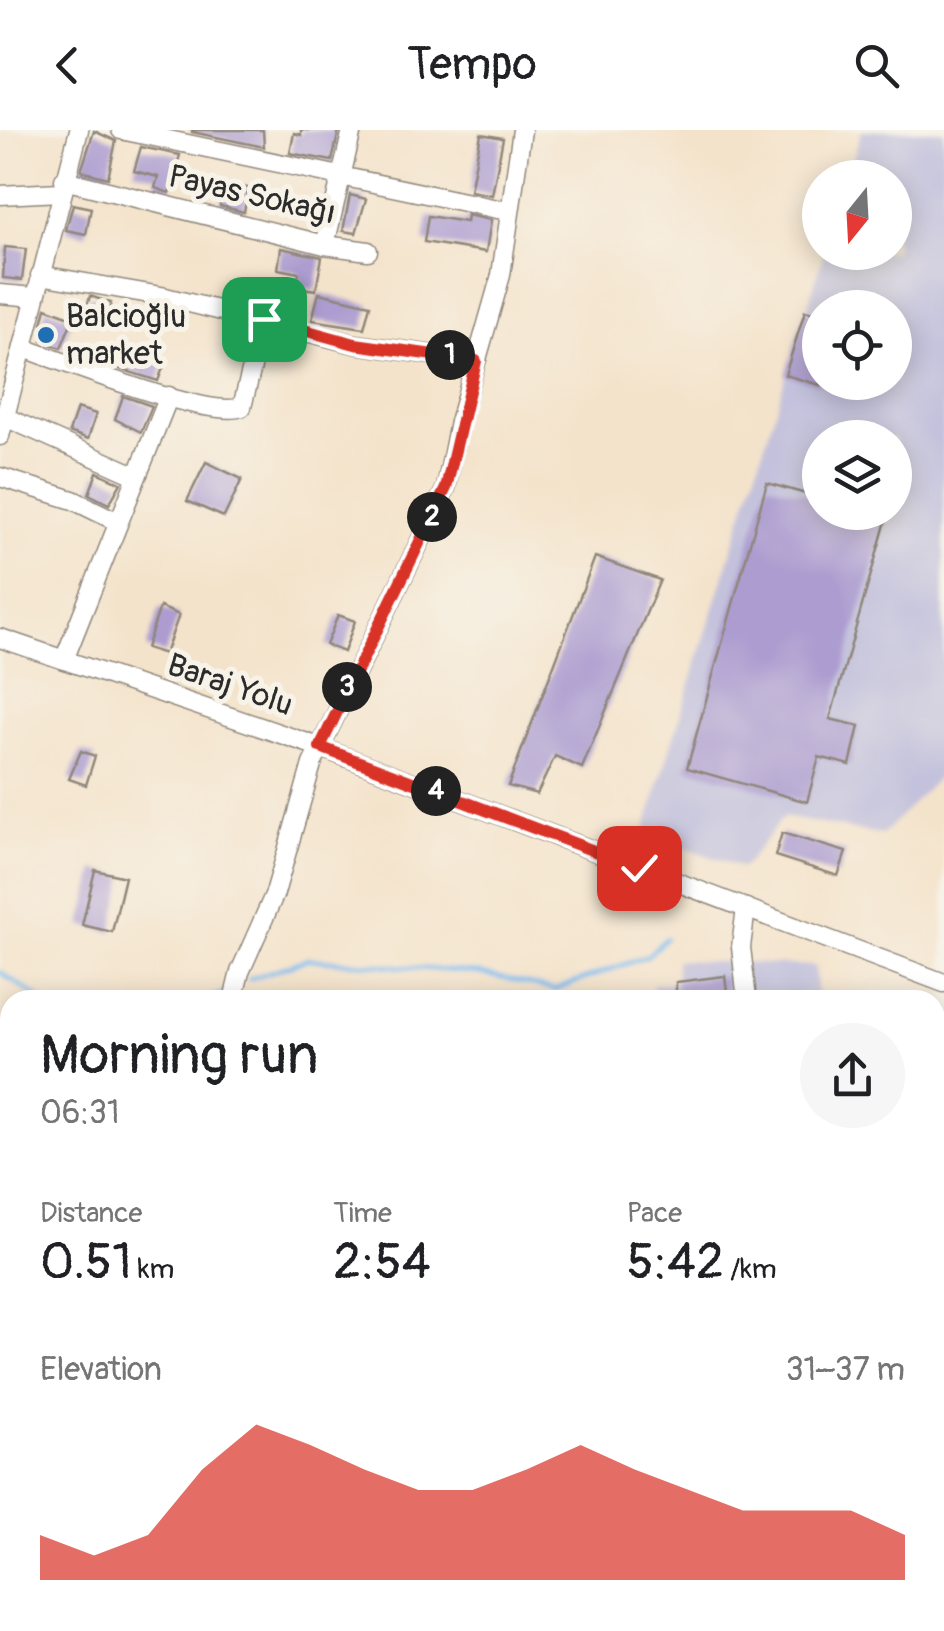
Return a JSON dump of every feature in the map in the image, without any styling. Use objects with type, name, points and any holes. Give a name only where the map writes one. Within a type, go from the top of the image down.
[{"type":"street","points":[[79,130],[23,348],[8,370],[2,427],[137,476]]},
{"type":"street","points":[[121,130],[507,211]]},
{"type":"street","points":[[324,245],[352,130]]},
{"type":"street","points":[[236,990],[276,893],[320,747],[446,488],[501,276],[507,211],[522,130]]},
{"type":"street","name":"Payas Sokağı","points":[[0,195],[63,186],[324,245],[368,251]]},
{"type":"street","points":[[40,275],[264,319],[355,344],[476,361]]},
{"type":"street","points":[[0,294],[35,297]]},
{"type":"street","points":[[23,348],[229,412],[242,407],[264,319]]},
{"type":"street","points":[[64,660],[169,396]]},
{"type":"street","points":[[0,476],[73,500],[118,522]]},
{"type":"street","name":"Baraj Yolu","points":[[0,638],[320,747],[944,983]]},
{"type":"street","points":[[746,908],[741,947],[746,990]]},
{"type":"shaded area","points":[[862,130],[944,130],[944,771],[882,835],[783,817],[743,868],[644,833],[802,324],[802,400],[912,400],[912,290],[813,290],[819,270],[912,270],[912,160],[852,160]]},
{"type":"shaded area","points":[[676,960],[815,966],[817,990],[653,990],[653,984],[676,982]]},
{"type":"building","points":[[263,130],[264,147],[192,132]]},
{"type":"building","points":[[301,130],[339,130],[332,161],[290,153],[294,133],[301,135]]},
{"type":"building","points":[[94,131],[116,141],[108,178],[81,171]]},
{"type":"building","points":[[481,134],[503,138],[492,195],[470,191]]},
{"type":"building","points":[[141,147],[180,155],[169,193],[155,188],[158,177],[134,171]]},
{"type":"building","points":[[224,184],[248,188],[244,212],[220,206]]},
{"type":"building","points":[[350,195],[366,199],[356,233],[343,231]]},
{"type":"building","points":[[73,204],[91,208],[86,234],[66,230]]},
{"type":"building","points":[[467,215],[491,220],[486,252],[424,242],[428,216],[466,222]]},
{"type":"building","points":[[5,247],[26,249],[22,280],[3,278]]},
{"type":"building","points":[[281,248],[322,257],[316,290],[296,287],[299,273],[278,269]]},
{"type":"building","points":[[319,293],[370,305],[364,328],[312,320]]},
{"type":"building","points":[[90,296],[111,303],[104,326],[83,319]]},
{"type":"building","points":[[46,308],[73,318],[61,348],[42,341],[48,326],[42,324]]},
{"type":"building","points":[[802,321],[802,380],[785,375]]},
{"type":"building","points":[[128,346],[166,360],[158,381],[120,369]]},
{"type":"building","points":[[123,396],[152,406],[141,432],[115,419]]},
{"type":"building","points":[[77,408],[96,414],[88,439],[69,432]]},
{"type":"building","points":[[206,462],[242,479],[224,517],[187,501]]},
{"type":"building","points":[[97,472],[121,483],[109,504],[89,494]]},
{"type":"building","points":[[767,483],[802,493],[802,530],[883,530],[830,719],[859,726],[850,765],[819,757],[807,802],[687,768]]},
{"type":"building","points":[[595,557],[660,580],[582,768],[555,756],[537,794],[508,786]]},
{"type":"building","points":[[160,607],[179,615],[165,654],[146,648]]},
{"type":"building","points":[[338,615],[355,621],[344,652],[326,645]]},
{"type":"building","points":[[81,751],[95,756],[86,785],[69,779]]},
{"type":"building","points":[[782,833],[846,852],[838,876],[775,856]]},
{"type":"building","points":[[95,870],[125,877],[112,932],[82,925]]},
{"type":"building","points":[[725,976],[727,990],[676,990],[676,982]]},
{"type":"waterway","points":[[249,979],[308,959],[477,973],[555,990],[647,956],[666,938]]},
{"type":"waterway","points":[[0,972],[27,990]]},
{"type":"place","name":"Balcioğlu market","points":[[46,335]]},
{"type":"route","points":[[264,319],[355,344],[448,354],[476,361],[446,488],[320,747],[639,868]]}]
